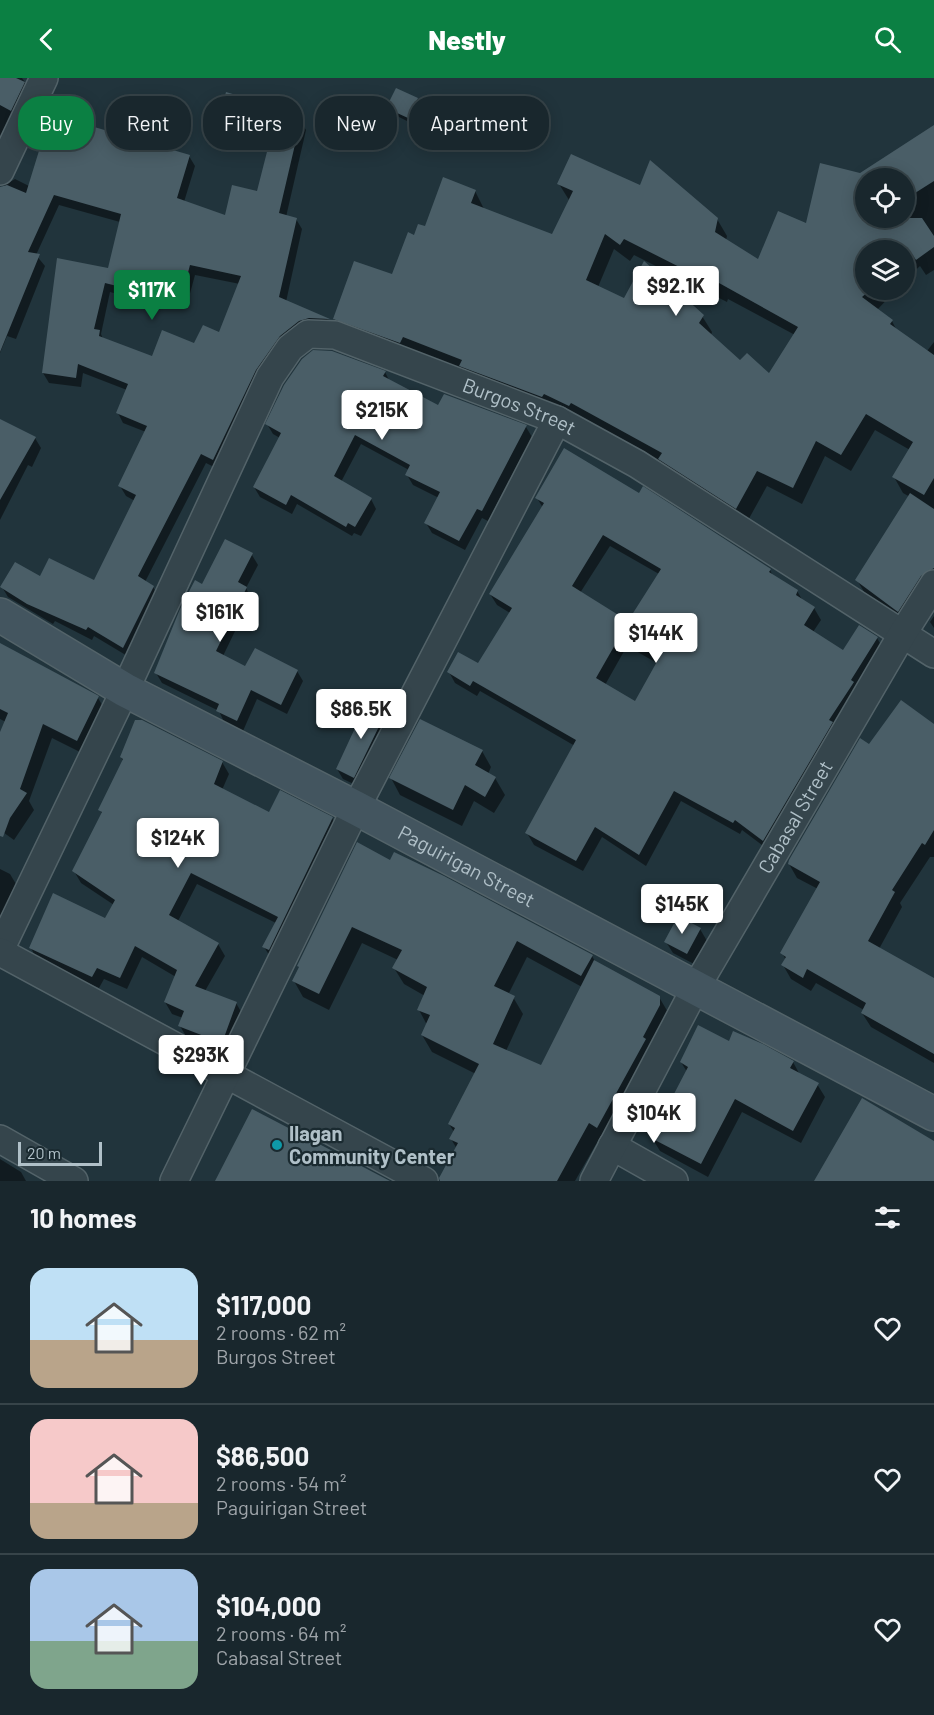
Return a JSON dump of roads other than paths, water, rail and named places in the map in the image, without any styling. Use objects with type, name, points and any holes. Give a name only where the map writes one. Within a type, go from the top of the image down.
[{"type":"main road","name":"Paguirigan Street","points":[[0,615],[125,690],[356,808],[934,1114]]},
{"type":"street","points":[[0,171],[44,78]]},
{"type":"street","name":"Burgos Street","points":[[125,690],[270,377],[290,348],[308,334],[335,335],[556,420],[637,465],[934,654]]},
{"type":"street","points":[[174,1181],[356,808],[556,420]]},
{"type":"street","name":"Cabasal Street","points":[[594,1181],[695,989],[934,584]]},
{"type":"street","points":[[125,690],[0,951],[424,1181]]},
{"type":"street","points":[[0,1139],[74,1181]]},
{"type":"street","points":[[612,1146],[675,1181]]},
{"type":"place","name":"Ilagan Community Center","points":[[277,1145]]}]
